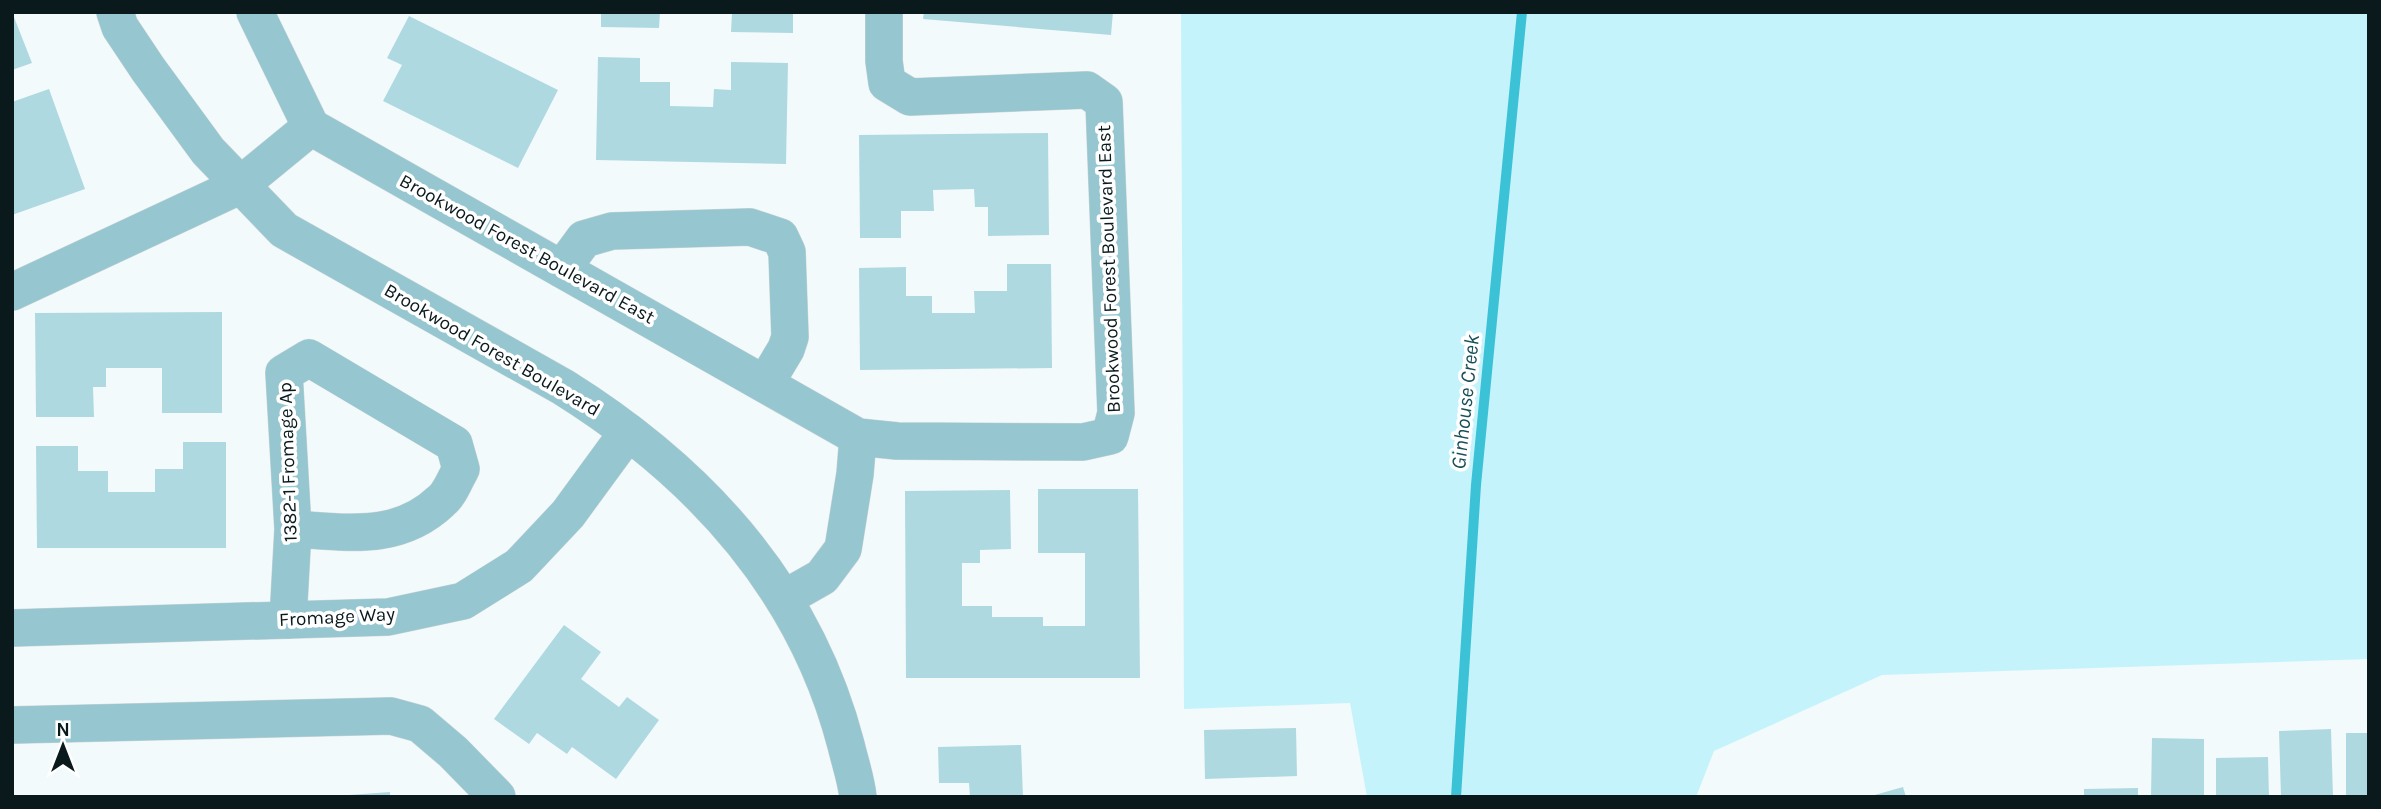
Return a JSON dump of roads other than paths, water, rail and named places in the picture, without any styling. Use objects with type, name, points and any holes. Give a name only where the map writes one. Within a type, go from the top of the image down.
[{"type":"street","name":"Brookwood Forest Boulevard","points":[[115,12],[120,27],[148,69],[208,151],[284,230],[563,387],[604,414],[672,467],[740,537],[785,598],[813,650],[837,713],[858,797]]},
{"type":"street","name":"Brookwood Forest Boulevard East","points":[[311,127],[858,437],[897,441],[1083,442],[1110,436],[1116,413],[1104,102],[1087,90],[911,97],[887,83],[884,12]]},
{"type":"street","points":[[12,292],[239,186],[311,127],[259,13]]},
{"type":"street","points":[[562,269],[584,239],[612,231],[750,227],[780,236],[787,252],[790,337],[786,349],[765,384]]},
{"type":"street","name":"1382-1 Fromage Ap","points":[[288,620],[293,529],[284,373],[309,358],[454,444],[461,469],[443,500],[405,526],[366,533],[293,529]]},
{"type":"street","name":"Fromage Way","points":[[12,628],[388,617],[463,601],[519,566],[568,514],[628,432]]},
{"type":"street","points":[[785,598],[822,577],[843,550],[858,437]]},
{"type":"street","points":[[12,725],[391,716],[420,724],[453,752],[497,797]]},
{"type":"waterway","name":"Ginhouse Creek","points":[[1456,797],[1476,485],[1522,12]]}]
